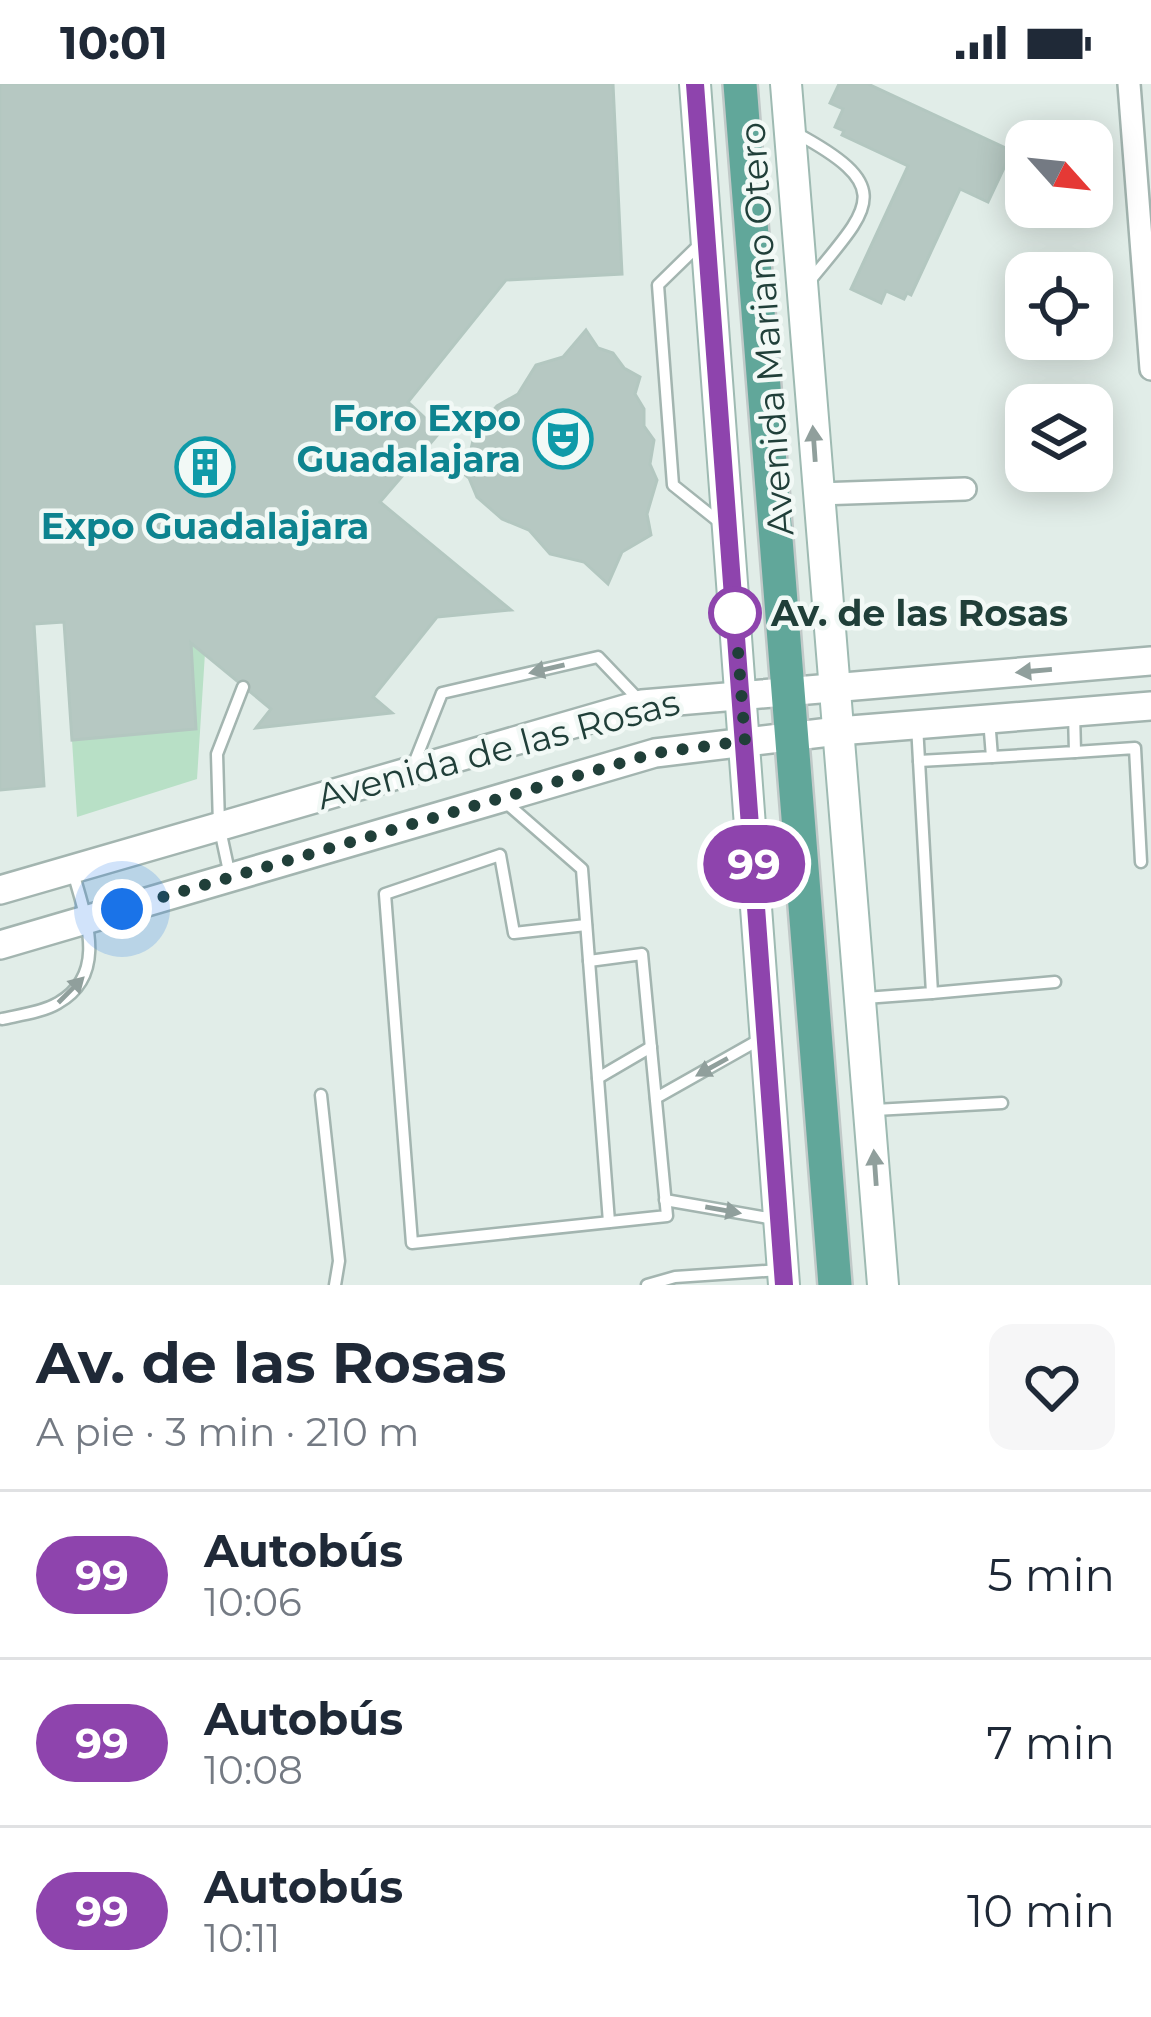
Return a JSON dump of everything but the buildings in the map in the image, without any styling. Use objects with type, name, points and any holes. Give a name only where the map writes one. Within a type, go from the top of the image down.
[{"type":"main road","name":"Avenida Mariano Otero","points":[[695,84],[784,1277]]},
{"type":"main road","name":"Avenida Mariano Otero","points":[[740,84],[835,1285]]},
{"type":"main road","name":"Avenida Mariano Otero","points":[[786,84],[883,1285]]},
{"type":"street","points":[[1129,84],[1151,369]]},
{"type":"street","points":[[818,494],[965,489]]},
{"type":"street","name":"Avenida de las Rosas","points":[[0,890],[642,704],[1151,661]]},
{"type":"street","name":"Avenida de las Rosas","points":[[0,945],[655,753],[838,731],[1151,706]]},
{"type":"lane","points":[[790,129],[841,157],[857,174],[864,194],[858,222],[802,290]]},
{"type":"lane","points":[[707,238],[658,285],[671,463],[673,485],[729,529]]},
{"type":"lane","points":[[411,770],[442,693],[598,657],[642,704]]},
{"type":"lane","points":[[231,877],[219,825],[217,754],[243,687]]},
{"type":"lane","points":[[1074,712],[1076,752]]},
{"type":"lane","points":[[989,719],[992,757]]},
{"type":"lane","points":[[917,725],[932,993]]},
{"type":"lane","points":[[919,760],[1135,748],[1141,862]]},
{"type":"lane","points":[[503,800],[582,868],[609,1222]]},
{"type":"lane","points":[[586,925],[514,933],[500,855],[385,894],[412,1243],[667,1216],[642,954],[589,961]]},
{"type":"lane","points":[[2,1019],[56,1004],[88,972],[91,953],[86,920],[72,869]]},
{"type":"lane","points":[[862,998],[1055,982]]},
{"type":"lane","points":[[656,1098],[766,1035]]},
{"type":"lane","points":[[598,1078],[651,1047]]},
{"type":"lane","points":[[321,1095],[339,1262],[335,1285]]},
{"type":"lane","points":[[872,1110],[1002,1103]]},
{"type":"lane","points":[[665,1200],[780,1220]]},
{"type":"lane","points":[[647,1285],[675,1277],[784,1277]]},
{"type":"green space","points":[[191,643],[205,653],[197,779],[77,817],[72,740],[195,729]]},
{"type":"bus line","name":"99","points":[[695,84],[784,1285]]},
{"type":"place","name":"Foro Expo Guadalajara","points":[[563,439]]},
{"type":"place","name":"Expo Guadalajara","points":[[205,467]]},
{"type":"place","name":"Av. de las Rosas","points":[[735,613]]},
{"type":"route","points":[[122,909],[655,753],[745,741],[734,599],[735,613]]}]
